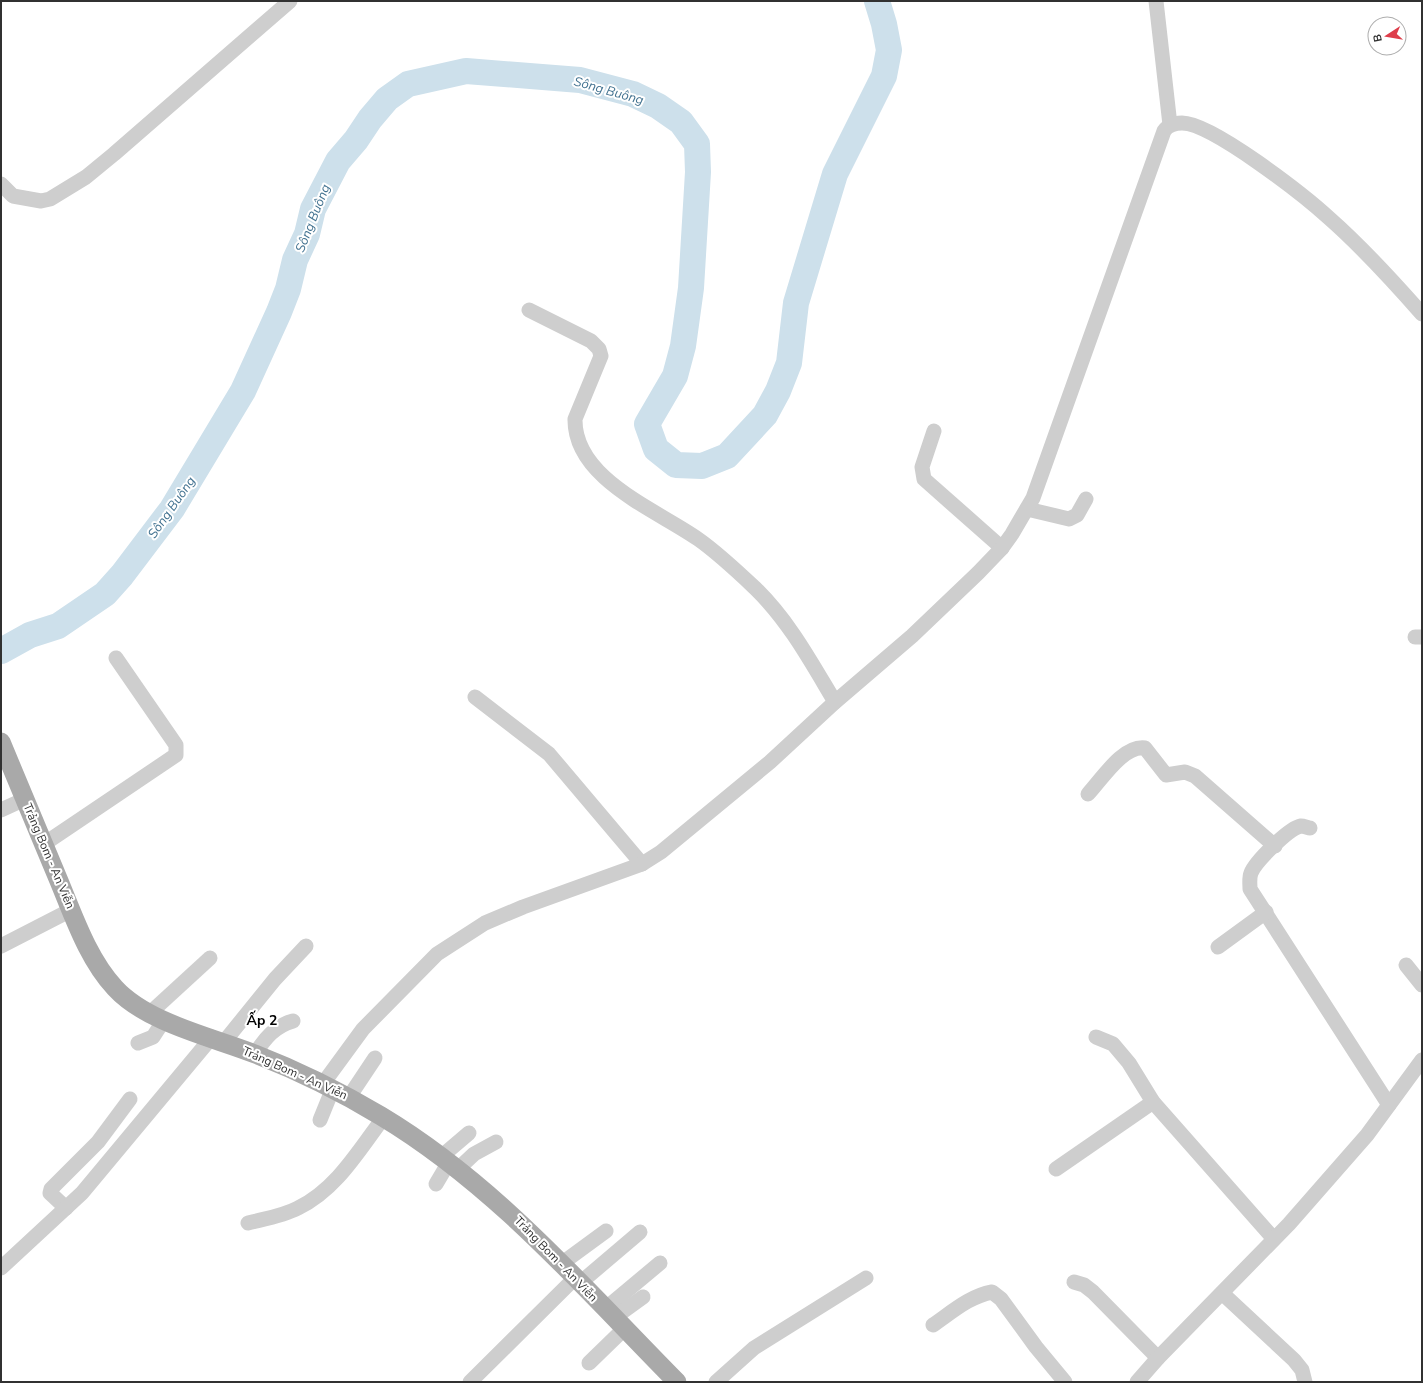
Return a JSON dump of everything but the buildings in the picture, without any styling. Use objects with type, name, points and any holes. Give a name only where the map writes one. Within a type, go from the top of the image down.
[{"type":"main road","name":"Trảng Bom - An Viễn","points":[[1,742],[88,948],[102,971],[115,988],[127,999],[157,1016],[255,1054],[335,1090],[384,1117],[449,1162],[512,1214],[677,1382]]},
{"type":"street","points":[[1,184],[7,198],[41,201],[50,199],[86,177],[290,1]]},
{"type":"street","points":[[1156,1],[1170,125]]},
{"type":"street","points":[[320,1120],[363,1029],[437,954],[485,923],[523,907],[642,864],[662,852],[770,762],[835,702],[912,636],[1002,548],[1033,498],[1164,131],[1170,125],[1183,123],[1200,128],[1250,157],[1329,218],[1369,256],[1422,314]]},
{"type":"street","points":[[529,310],[590,342],[599,349],[601,356],[575,419],[575,429],[582,448],[600,473],[612,485],[638,503],[697,539],[755,588],[787,625],[835,702]]},
{"type":"street","points":[[934,431],[922,467],[924,479],[1002,548]]},
{"type":"street","points":[[1027,509],[1069,519],[1077,515],[1086,499]]},
{"type":"street","points":[[44,844],[176,755],[176,745],[116,658]]},
{"type":"street","points":[[475,697],[548,754],[642,864]]},
{"type":"street","points":[[1088,794],[1119,759],[1129,751],[1137,748],[1145,748],[1166,775],[1185,772],[1195,776],[1275,846]]},
{"type":"street","points":[[1,810],[25,800]]},
{"type":"street","points":[[1310,828],[1301,826],[1290,832],[1254,867],[1250,875],[1250,889],[1389,1104]]},
{"type":"street","points":[[1,946],[71,910]]},
{"type":"street","points":[[1218,947],[1266,912]]},
{"type":"street","points":[[1,1268],[82,1193],[147,1115],[306,946]]},
{"type":"street","points":[[138,1043],[153,1037],[157,1016],[210,958]]},
{"type":"street","points":[[1406,965],[1422,985]]},
{"type":"street","points":[[255,1054],[263,1041],[275,1029],[293,1021]]},
{"type":"street","points":[[1096,1037],[1113,1044],[1129,1063],[1152,1102],[1274,1239]]},
{"type":"street","points":[[335,1090],[375,1058]]},
{"type":"street","points":[[1138,1382],[1158,1358],[1274,1239],[1367,1135],[1422,1060]]},
{"type":"street","points":[[66,1208],[50,1193],[51,1189],[98,1142],[126,1096],[147,1115]]},
{"type":"street","points":[[1056,1169],[1152,1102]]},
{"type":"street","points":[[248,1223],[297,1209],[311,1201],[340,1175],[384,1117]]},
{"type":"street","points":[[436,1184],[469,1133]]},
{"type":"street","points":[[449,1162],[474,1154],[496,1142]]},
{"type":"street","points":[[561,1264],[606,1231]]},
{"type":"street","points":[[470,1382],[577,1281],[640,1232]]},
{"type":"street","points":[[589,1363],[614,1319],[660,1263]]},
{"type":"street","points":[[716,1382],[754,1348],[866,1278]]},
{"type":"street","points":[[1074,1282],[1084,1285],[1093,1292],[1158,1358]]},
{"type":"street","points":[[933,1325],[966,1302],[992,1292],[1005,1303],[1036,1347],[1065,1382]]},
{"type":"street","points":[[1222,1292],[1294,1360],[1302,1370],[1305,1382]]},
{"type":"street","points":[[614,1319],[643,1297]]},
{"type":"waterway","name":"Sông Buông","points":[[1,651],[30,635],[58,626],[105,594],[122,575],[172,509],[243,391],[288,289],[295,260],[307,234],[313,209],[338,161],[387,99],[408,84],[466,71],[580,80],[633,94],[658,106],[681,122],[697,144],[698,172],[691,288],[683,346],[675,376],[647,424],[656,449],[676,465],[702,466],[727,456],[765,415],[778,391],[789,363],[796,303],[835,174],[884,76],[889,50],[884,24],[877,1]]},
{"type":"district","name":"Ấp 2","points":[[262,1020]]}]
